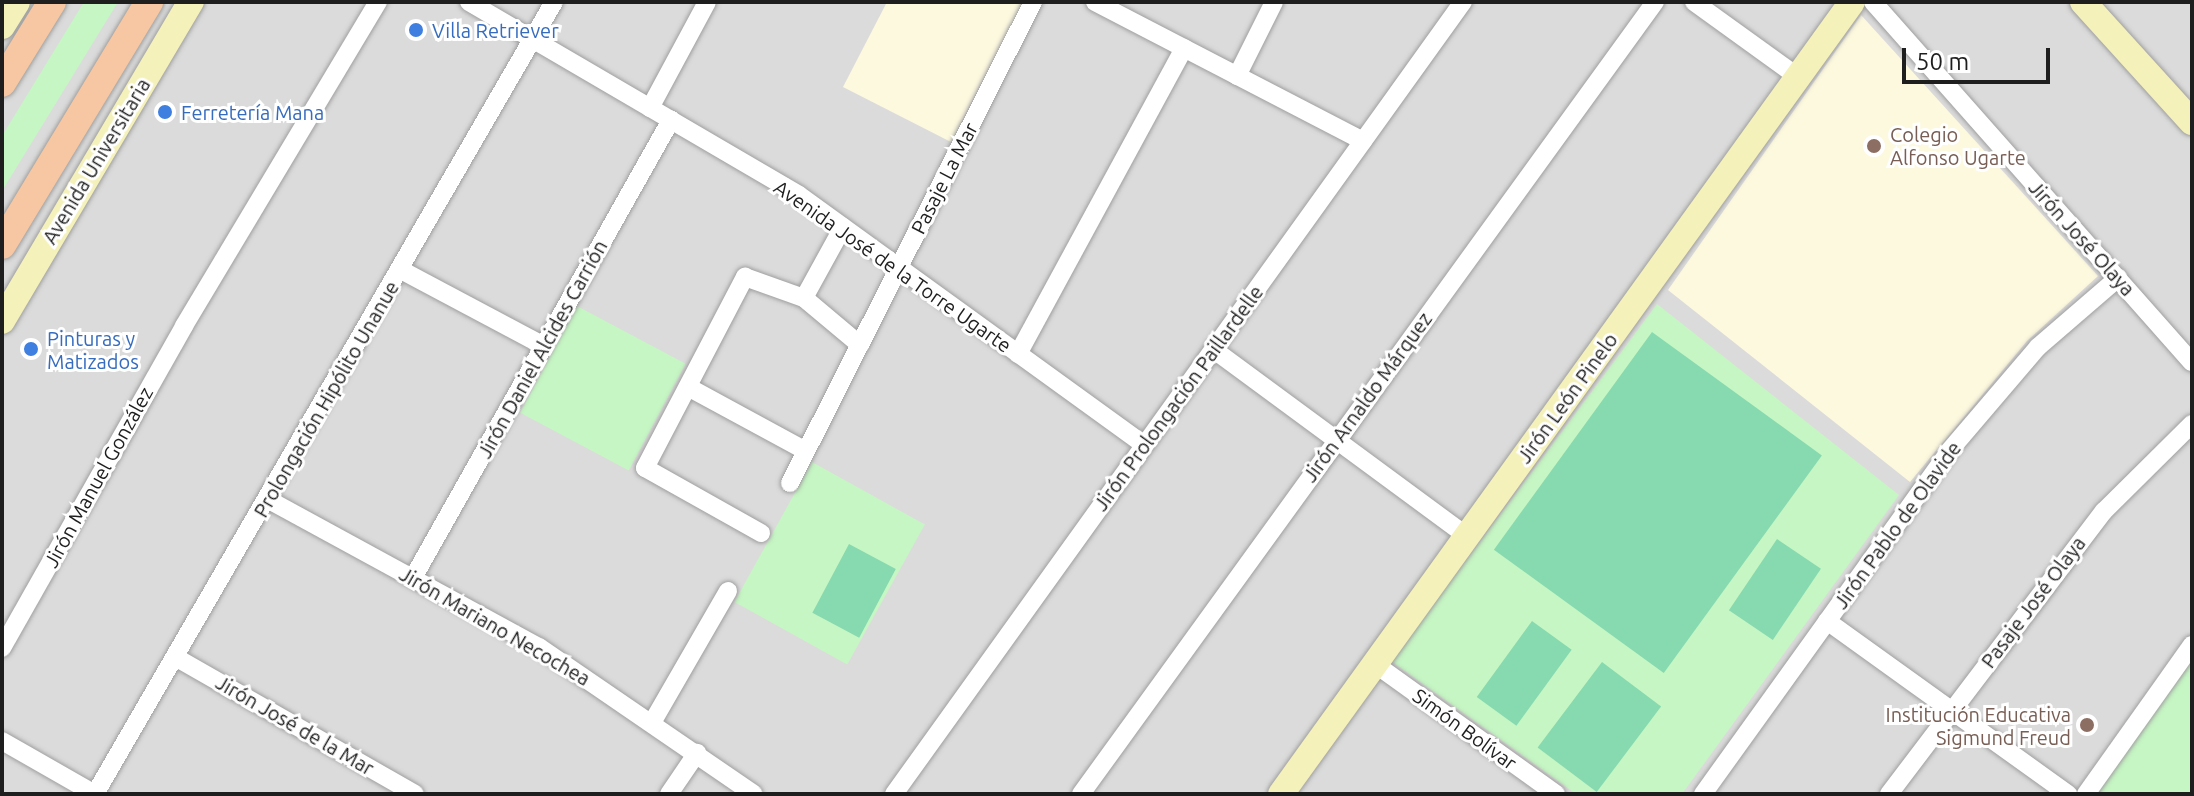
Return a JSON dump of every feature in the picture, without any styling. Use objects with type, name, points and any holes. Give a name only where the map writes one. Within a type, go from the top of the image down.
[{"type":"main road","points":[[2,83],[52,2]]},
{"type":"main road","name":"Avenida Universitaria","points":[[2,245],[149,2]]},
{"type":"street","points":[[2,26],[17,2]]},
{"type":"street","name":"Avenida Universitaria","points":[[2,321],[191,2]]},
{"type":"street","name":"Jirón Manuel González","points":[[2,648],[195,307],[378,2]]},
{"type":"street","name":"Avenida José de la Torre Ugarte","points":[[469,2],[671,120],[843,227],[1144,445]]},
{"type":"street","name":"Prolongación Hipólito Unanue","points":[[95,794],[554,2]]},
{"type":"street","points":[[650,108],[707,2]]},
{"type":"street","name":"Pasaje La Mar","points":[[790,483],[1033,2]]},
{"type":"street","points":[[1095,2],[1363,141]]},
{"type":"street","points":[[1237,76],[1274,2]]},
{"type":"street","name":"Jirón Prolongación Paillardelle","points":[[894,794],[1463,2]]},
{"type":"street","name":"Jirón Arnaldo Márquez","points":[[1081,794],[1655,2]]},
{"type":"street","points":[[1694,2],[1798,77]]},
{"type":"street","points":[[2083,2],[2192,122]]},
{"type":"street","name":"Jirón León Pinelo","points":[[1287,792],[1375,664],[1798,77],[1867,4]]},
{"type":"street","name":"Jirón José Olaya","points":[[1867,4],[2192,362]]},
{"type":"street","points":[[1018,354],[1184,48]]},
{"type":"street","name":"Jirón Daniel Alcides Carrión","points":[[413,578],[671,120]]},
{"type":"street","points":[[804,298],[843,227]]},
{"type":"street","points":[[401,270],[544,346]]},
{"type":"street","points":[[761,533],[645,468],[745,277],[804,298],[860,345]]},
{"type":"street","name":"Jirón Pablo de Olavide","points":[[1703,794],[1950,450],[2038,347],[2118,278]]},
{"type":"street","points":[[1213,349],[1467,536]]},
{"type":"street","points":[[688,387],[806,451]]},
{"type":"street","name":"Pasaje José Olaya","points":[[1889,794],[2104,511],[2192,424]]},
{"type":"street","name":"Jirón Mariano Necochea","points":[[267,499],[539,647],[653,721],[754,794]]},
{"type":"street","points":[[653,721],[728,591]]},
{"type":"street","points":[[1827,621],[2068,794]]},
{"type":"street","points":[[2086,794],[2192,645]]},
{"type":"street","name":"Jirón José de la Mar","points":[[175,657],[415,794]]},
{"type":"street","name":"Simón Bolívar","points":[[1375,664],[1556,794]]},
{"type":"street","points":[[2,741],[95,794]]},
{"type":"street","points":[[669,794],[697,753]]},
{"type":"shaded area","points":[[2,2],[2192,2],[2192,794],[2,794]]},
{"type":"shaded area","points":[[887,2],[1023,2],[951,142],[843,87]]},
{"type":"shaded area","name":"Colegio Alfonso Ugarte","points":[[1861,15],[2098,276],[2027,341],[1910,482],[1668,290]]},
{"type":"green space","points":[[84,2],[118,2],[2,191],[2,136]]},
{"type":"green space","points":[[1657,304],[1899,495],[1682,794],[1576,794],[1391,661]]},
{"type":"green space","points":[[577,306],[686,364],[629,471],[520,413]]},
{"type":"green space","points":[[1652,332],[1822,455],[1664,673],[1494,550]]},
{"type":"green space","points":[[812,462],[925,525],[847,664],[734,602]]},
{"type":"green space","points":[[1777,539],[1821,569],[1773,640],[1729,610]]},
{"type":"green space","points":[[849,544],[896,569],[859,638],[812,613]]},
{"type":"green space","points":[[1532,621],[1572,650],[1516,726],[1477,697]]},
{"type":"green space","points":[[2192,661],[2192,794],[2095,793]]},
{"type":"green space","points":[[1602,662],[1661,707],[1597,792],[1538,747]]},
{"type":"place","name":"Villa Retriever","points":[[416,30]]},
{"type":"place","name":"Ferretería Mana","points":[[165,112]]},
{"type":"place","name":"Colegio Alfonso Ugarte","points":[[1874,146]]},
{"type":"place","name":"Pinturas y Matizados","points":[[31,349]]},
{"type":"place","name":"Institución Educativa Sigmund Freud","points":[[2087,725]]}]
